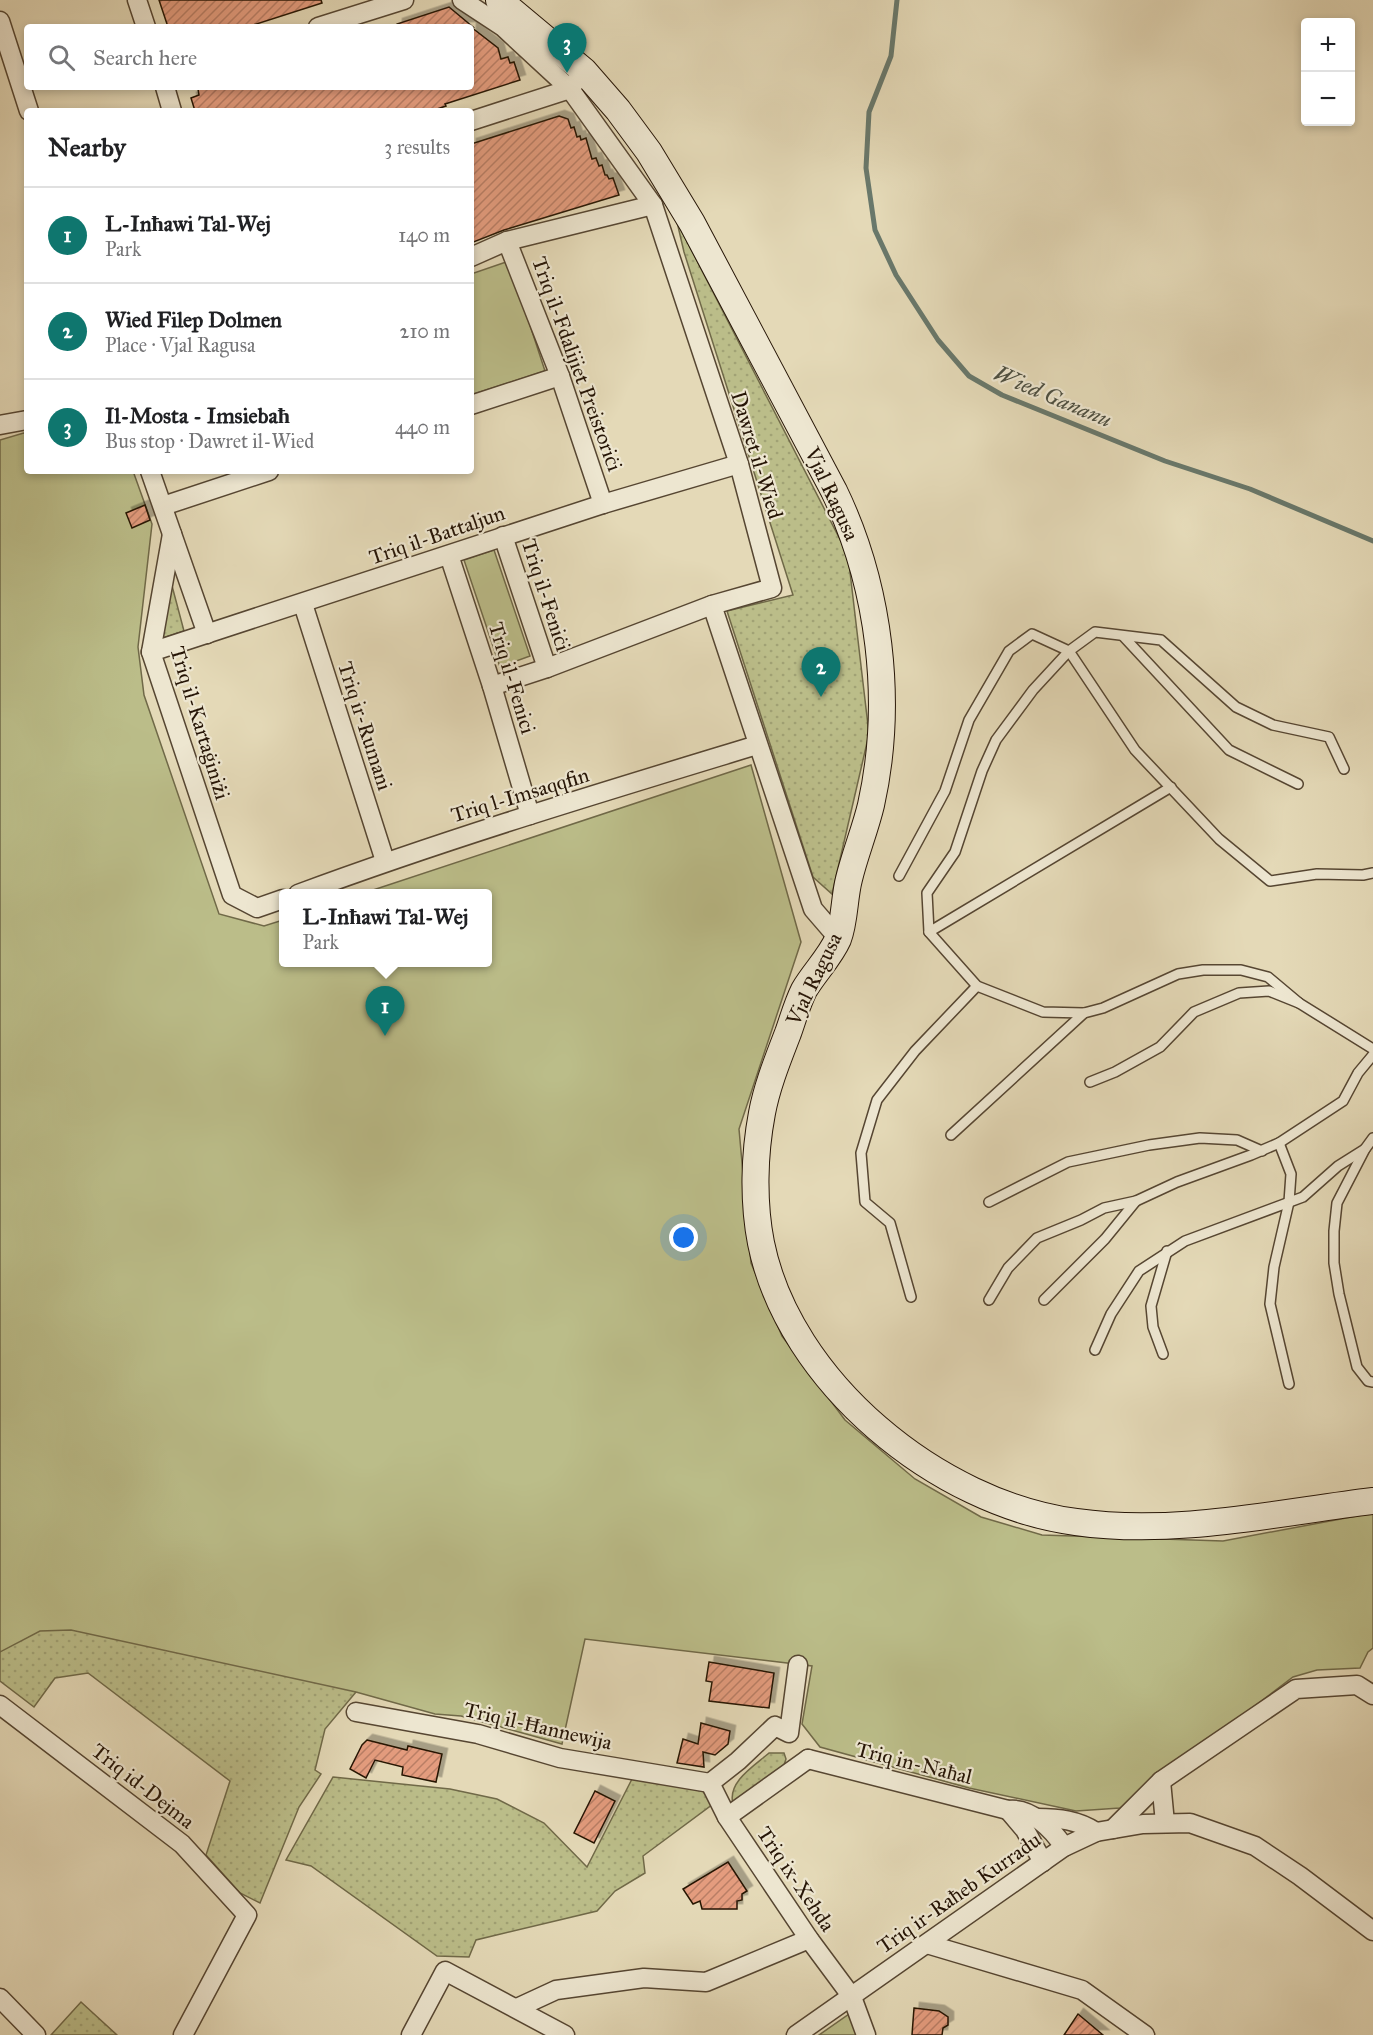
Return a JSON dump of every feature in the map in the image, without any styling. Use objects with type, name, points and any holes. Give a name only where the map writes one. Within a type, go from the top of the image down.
[{"type":"main road","name":"Vjal Ragusa","points":[[499,0],[577,80],[618,110],[649,152],[692,223],[834,491],[843,509],[863,566],[878,646],[881,684],[880,730],[871,803],[849,878],[838,938],[803,992],[762,1111],[756,1156],[756,1198],[761,1242],[770,1276],[784,1312],[805,1346],[831,1380],[866,1417],[918,1460],[946,1477],[1006,1504],[1035,1514],[1072,1522],[1146,1527],[1183,1525],[1373,1501]]},
{"type":"street","points":[[137,0],[145,24]]},
{"type":"street","points":[[328,24],[404,0]]},
{"type":"street","name":"Dawret il-Wied","points":[[462,0],[577,80],[653,205],[739,464],[772,588],[712,605]]},
{"type":"street","points":[[0,21],[28,108]]},
{"type":"street","points":[[474,120],[577,80]]},
{"type":"street","points":[[166,90],[171,108]]},
{"type":"street","points":[[474,256],[507,241],[653,205]]},
{"type":"street","name":"Triq il-Fdalijiet Preistoriċi","points":[[507,241],[560,376],[603,504]]},
{"type":"street","points":[[474,404],[560,376]]},
{"type":"street","points":[[0,425],[24,421]]},
{"type":"street","name":"Triq il-Battaljun","points":[[151,652],[603,504],[739,464]]},
{"type":"street","points":[[151,474],[207,634]]},
{"type":"street","points":[[163,506],[260,474]]},
{"type":"street","name":"Triq il-Kartaġiniżi","points":[[172,534],[151,652],[232,895],[257,908],[279,900]]},
{"type":"street","name":"Triq il-Feniċi","points":[[503,536],[547,668]]},
{"type":"street","name":"Triq il-Fenici","points":[[449,555],[492,686],[530,815]]},
{"type":"street","name":"Triq ir-Rumani","points":[[303,604],[385,861]]},
{"type":"street","points":[[492,686],[547,668],[712,605],[813,909],[838,938]]},
{"type":"street","name":"Triq l-Imsaqqfin","points":[[311,889],[385,861],[757,745]]},
{"type":"street","points":[[789,1732],[798,1665]]},
{"type":"street","name":"Triq ir-Raħeb Kurradu","points":[[796,2035],[1064,1847],[1104,1831],[1161,1781],[1296,1689],[1365,1690]]},
{"type":"street","name":"Triq id-Dejma","points":[[0,1705],[182,1844],[247,1915],[183,2035]]},
{"type":"street","name":"Triq il-Ħannewija","points":[[356,1712],[478,1734],[560,1758],[710,1783]]},
{"type":"street","points":[[710,1783],[738,1761],[775,1726],[789,1732],[808,1759],[727,1817]]},
{"type":"street","name":"Triq in-Naħal","points":[[808,1759],[1014,1810],[1037,1818],[1054,1818],[1104,1831]]},
{"type":"street","points":[[1161,1781],[1165,1823]]},
{"type":"street","name":"Triq ix-Xehda","points":[[710,1783],[727,1817],[809,1939],[852,1997]]},
{"type":"street","points":[[1008,1810],[1025,1830],[1043,1862]]},
{"type":"street","name":"Triq in-Naħal","points":[[1037,1818],[1064,1847]]},
{"type":"street","points":[[1104,1831],[1143,1824],[1190,1823],[1255,1846],[1300,1876],[1373,1931]]},
{"type":"street","points":[[517,2008],[556,1990],[644,1978],[706,1982],[809,1939]]},
{"type":"street","points":[[927,1944],[1082,1990],[1145,2035]]},
{"type":"street","points":[[411,2035],[445,1971],[565,2035]]},
{"type":"street","points":[[852,1997],[866,2035]]},
{"type":"street","points":[[0,1998],[36,2035]]},
{"type":"lane","points":[[1299,1004],[1268,977],[1241,970],[1203,970],[1178,974],[1103,1008],[1084,1013],[1043,1012],[978,986],[929,932],[927,893],[956,852],[982,771],[996,740],[1034,690],[1069,651],[1095,632],[1161,640],[1236,707],[1273,725],[1329,737],[1344,769]]},
{"type":"lane","points":[[899,876],[945,791],[969,720],[1009,651],[1032,634],[1069,651],[1135,750],[1219,839],[1270,881],[1317,874],[1362,875],[1373,873]]},
{"type":"lane","points":[[1123,636],[1229,750],[1298,784]]},
{"type":"lane","points":[[929,932],[1171,787]]},
{"type":"lane","points":[[911,1297],[890,1223],[866,1202],[861,1153],[877,1100],[915,1051],[978,986]]},
{"type":"lane","points":[[1090,1082],[1115,1072],[1160,1047],[1194,1012],[1239,993],[1269,991],[1299,1004],[1373,1049]]},
{"type":"lane","points":[[951,1135],[1084,1013]]},
{"type":"lane","points":[[989,1300],[1008,1268],[1037,1238],[1082,1220],[1104,1208],[1136,1201],[1187,1178],[1279,1143],[1343,1101],[1358,1073],[1373,1055]]},
{"type":"lane","points":[[988,1202],[1068,1162],[1149,1145],[1200,1138],[1237,1140],[1262,1151]]},
{"type":"lane","points":[[1373,1138],[1337,1203],[1334,1232],[1339,1294],[1357,1367],[1368,1382],[1373,1382]]},
{"type":"lane","points":[[1279,1143],[1292,1174],[1289,1202],[1274,1268],[1270,1304],[1289,1384]]},
{"type":"lane","points":[[1095,1350],[1111,1314],[1139,1270],[1185,1241],[1303,1197],[1338,1166],[1365,1149]]},
{"type":"lane","points":[[1044,1300],[1097,1247],[1136,1201]]},
{"type":"lane","points":[[1163,1354],[1153,1327],[1151,1306],[1167,1251]]},
{"type":"green space","points":[[677,222],[848,555],[869,734],[832,894],[813,877],[727,611],[793,595],[684,252]]},
{"type":"green space","points":[[509,261],[545,371],[474,394],[474,273]]},
{"type":"green space","points":[[24,433],[24,474],[134,474],[152,524],[138,647],[144,695],[219,914],[264,926],[279,921],[279,967],[492,967],[492,889],[376,889],[751,765],[801,942],[739,1129],[751,1263],[782,1336],[845,1420],[915,1479],[981,1517],[1042,1535],[1223,1541],[1373,1513],[1373,1648],[1368,1652],[1360,1668],[1317,1670],[1293,1677],[1120,1808],[1076,1811],[969,1788],[820,1747],[802,1724],[812,1666],[585,1639],[562,1744],[461,1716],[435,1714],[356,1692],[71,1630],[40,1631],[0,1652],[0,440]]},
{"type":"green space","points":[[494,550],[530,656],[500,667],[464,560]]},
{"type":"green space","points":[[171,582],[184,631],[160,639]]},
{"type":"green space","points":[[0,1515],[356,1692],[325,1729],[315,1770],[321,1774],[299,1807],[260,1903],[240,1893],[206,1855],[230,1781],[88,1673],[55,1678],[34,1707],[0,1681]]},
{"type":"green space","points":[[769,1753],[784,1753],[786,1759],[784,1765],[733,1804],[732,1796],[738,1782],[749,1769]]},
{"type":"green space","points":[[333,1777],[450,1789],[497,1799],[544,1823],[587,1867],[632,1779],[702,1790],[713,1804],[643,1856],[645,1873],[615,1891],[597,1911],[476,1940],[469,1957],[437,1956],[311,1866],[286,1860]]},
{"type":"green space","points":[[81,2002],[117,2035],[51,2035]]},
{"type":"green space","points":[[852,2012],[858,2035],[819,2035]]},
{"type":"building","points":[[159,0],[321,0],[322,3],[256,24],[167,24]]},
{"type":"building","points":[[449,7],[469,24],[397,24]]},
{"type":"building","points":[[474,29],[498,48],[501,59],[508,57],[510,63],[514,62],[520,80],[445,104],[446,106],[440,108],[194,108],[191,98],[199,95],[198,90],[474,90]]},
{"type":"building","points":[[559,116],[568,119],[577,137],[580,136],[581,140],[586,138],[592,159],[596,158],[599,166],[602,165],[609,179],[613,178],[619,195],[504,230],[474,242],[474,143]]},
{"type":"building","points":[[145,505],[150,520],[132,528],[126,513]]},
{"type":"building","points":[[709,1662],[774,1673],[769,1708],[709,1701],[712,1682],[706,1681]]},
{"type":"building","points":[[701,1723],[730,1731],[728,1744],[715,1755],[703,1752],[704,1767],[677,1763],[683,1739],[698,1744]]},
{"type":"building","points":[[367,1740],[407,1750],[408,1746],[442,1754],[436,1782],[402,1775],[403,1767],[375,1760],[366,1778],[350,1769]]},
{"type":"building","points":[[595,1791],[615,1801],[594,1843],[574,1833]]},
{"type":"building","points":[[728,1862],[747,1891],[742,1894],[742,1900],[737,1901],[737,1909],[702,1909],[700,1901],[693,1904],[683,1889]]},
{"type":"building","points":[[914,2008],[939,2011],[948,2017],[948,2025],[943,2028],[942,2035],[912,2035]]},
{"type":"building","points":[[1078,2014],[1103,2035],[1064,2035]]},
{"type":"waterway","name":"Wied Gananu","points":[[897,0],[891,56],[869,112],[866,168],[875,230],[896,275],[938,340],[969,376],[1002,395],[1165,461],[1250,489],[1373,541]]},
{"type":"place","name":"Il-Mosta - Imsiebaħ","points":[[567,73]]},
{"type":"place","name":"Wied Filep Dolmen","points":[[821,697]]},
{"type":"place","name":"L-Inħawi Tal-Wej","points":[[385,1036]]}]
